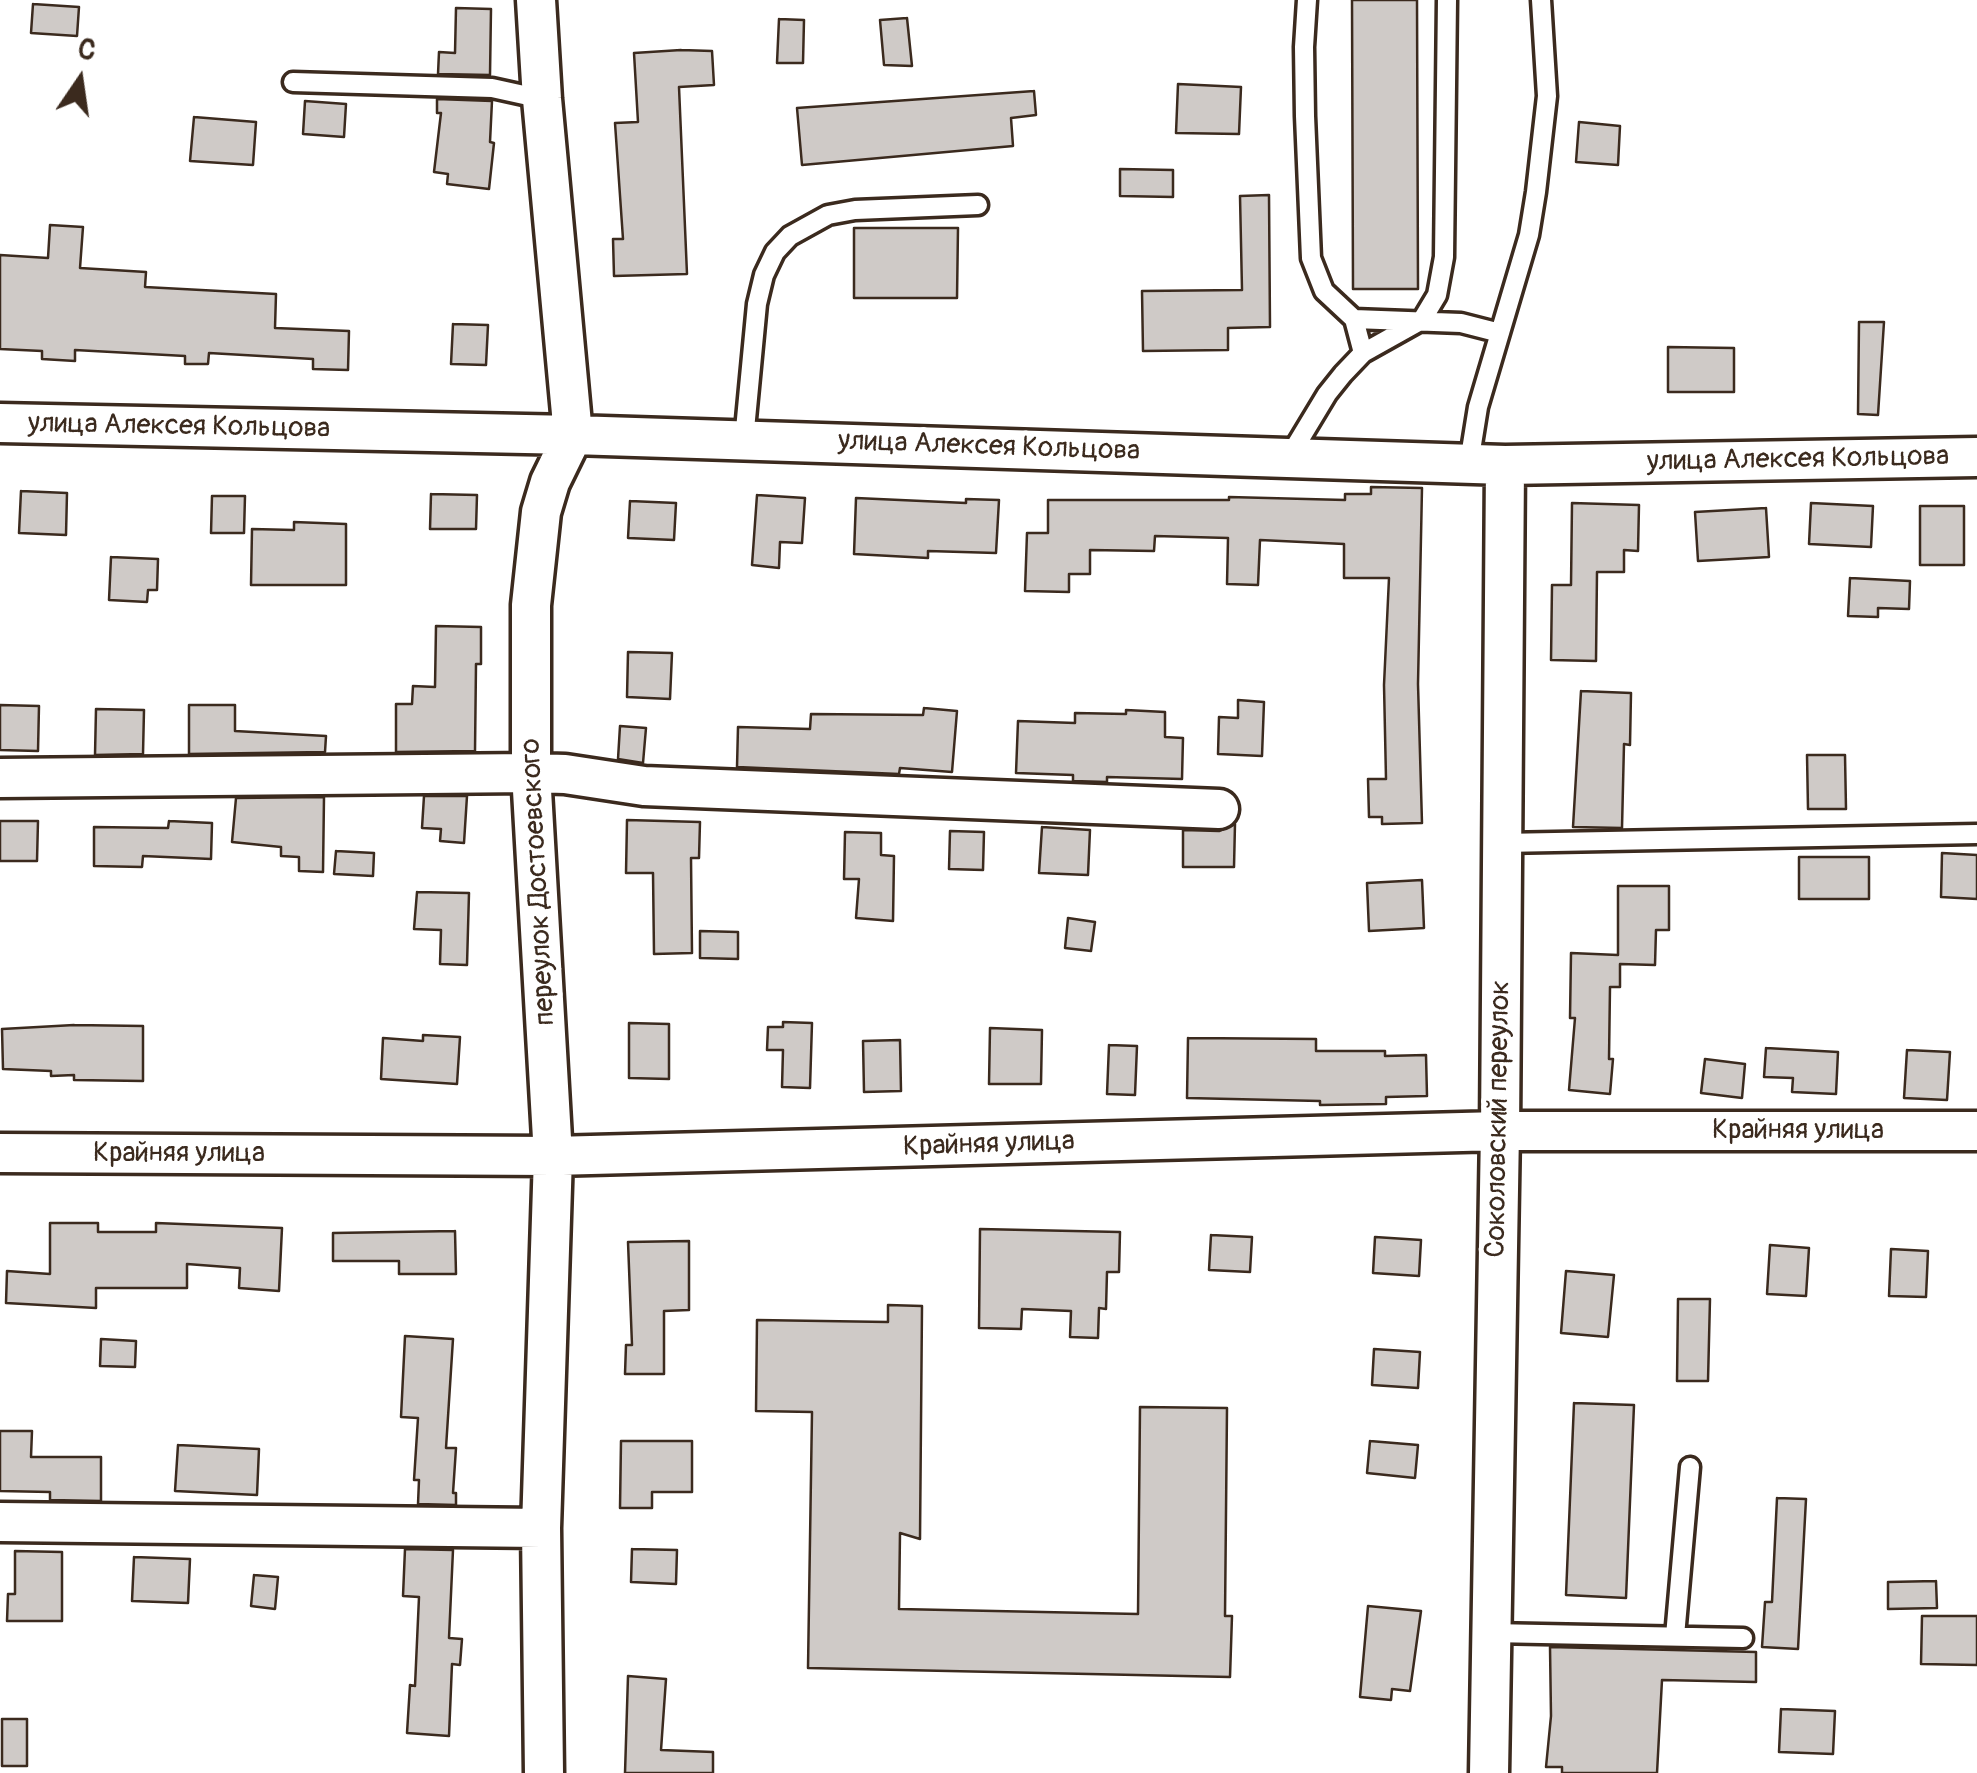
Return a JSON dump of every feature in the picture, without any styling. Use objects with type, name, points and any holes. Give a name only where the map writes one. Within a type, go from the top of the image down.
[{"type":"street","points":[[536,0],[573,435]]},
{"type":"street","name":"улица Алексея Кольцова","points":[[0,424],[573,435],[1487,464],[1977,457]]},
{"type":"street","name":"переулок Достоевского","points":[[544,1773],[541,1528],[553,1156],[531,772],[531,605],[536,546],[550,482],[573,435]]},
{"type":"street","name":"Соколовский переулок","points":[[1487,464],[1502,843],[1489,1773]]},
{"type":"street","points":[[0,778],[531,772],[644,786],[1218,808]]},
{"type":"street","name":"Крайняя улица","points":[[0,1153],[553,1156],[1500,1131],[1977,1130]]},
{"type":"street","points":[[0,1522],[541,1528]]},
{"type":"lane","points":[[1308,0],[1304,47],[1308,242],[1324,290],[1354,318],[1362,353]]},
{"type":"lane","points":[[1289,456],[1327,394],[1362,353],[1422,320],[1437,296],[1444,257],[1448,0]]},
{"type":"lane","points":[[1487,464],[1475,419],[1529,235],[1538,176],[1547,96],[1541,0]]},
{"type":"lane","points":[[293,82],[492,88],[542,99]]},
{"type":"lane","points":[[744,440],[761,289],[775,252],[790,236],[828,215],[855,210],[978,205]]},
{"type":"lane","points":[[1354,318],[1461,323],[1500,333]]},
{"type":"lane","points":[[1502,843],[1977,834]]},
{"type":"lane","points":[[1676,1636],[1690,1467]]},
{"type":"lane","points":[[1491,1634],[1743,1638]]},
{"type":"building","points":[[1352,0],[1417,0],[1418,289],[1353,289]]},
{"type":"building","points":[[33,4],[79,7],[77,36],[31,33]]},
{"type":"building","points":[[456,8],[491,9],[490,75],[438,74],[439,52],[455,53]]},
{"type":"building","points":[[907,18],[912,66],[884,65],[880,20]]},
{"type":"building","points":[[779,19],[804,20],[803,63],[777,63]]},
{"type":"building","points":[[712,51],[714,85],[679,87],[687,274],[614,276],[613,239],[623,239],[615,123],[638,122],[634,53]]},
{"type":"building","points":[[1178,84],[1241,87],[1239,134],[1176,133]]},
{"type":"building","points":[[1034,91],[1036,115],[1011,118],[1013,146],[802,165],[797,108]]},
{"type":"building","points":[[437,99],[492,101],[490,142],[494,143],[489,189],[447,184],[448,174],[434,172],[441,113],[437,113]]},
{"type":"building","points":[[305,101],[346,104],[344,137],[303,134]]},
{"type":"building","points":[[194,117],[256,122],[253,165],[190,161]]},
{"type":"building","points":[[1579,122],[1620,126],[1618,165],[1576,162]]},
{"type":"building","points":[[1120,169],[1173,170],[1173,197],[1120,196]]},
{"type":"building","points":[[1269,195],[1270,327],[1228,328],[1228,350],[1143,351],[1142,291],[1242,290],[1240,196]]},
{"type":"building","points":[[50,225],[83,227],[80,268],[146,272],[145,287],[276,294],[275,328],[349,331],[348,370],[313,369],[313,359],[209,353],[208,364],[185,364],[185,356],[75,350],[75,361],[42,359],[42,351],[0,349],[0,255],[48,258]]},
{"type":"building","points":[[854,228],[958,228],[957,298],[854,298]]},
{"type":"building","points":[[1859,322],[1884,322],[1878,415],[1858,414]]},
{"type":"building","points":[[453,324],[488,325],[486,365],[451,364]]},
{"type":"building","points":[[1668,347],[1734,348],[1734,392],[1668,392]]},
{"type":"building","points":[[1371,487],[1422,488],[1418,684],[1422,823],[1382,824],[1382,817],[1369,817],[1368,779],[1386,779],[1384,685],[1389,578],[1344,578],[1344,544],[1260,540],[1258,585],[1227,584],[1228,538],[1155,536],[1154,551],[1090,550],[1090,574],[1069,574],[1069,592],[1025,591],[1027,533],[1048,533],[1048,500],[1229,497],[1345,500],[1345,494],[1371,494]]},
{"type":"building","points":[[21,491],[67,493],[66,535],[19,533]]},
{"type":"building","points":[[431,494],[477,495],[476,529],[430,529]]},
{"type":"building","points":[[757,495],[805,498],[802,543],[780,542],[779,568],[752,565]]},
{"type":"building","points":[[212,496],[245,496],[244,533],[211,533]]},
{"type":"building","points":[[856,498],[966,503],[966,499],[999,500],[996,553],[928,551],[928,558],[854,554]]},
{"type":"building","points":[[630,501],[676,503],[674,540],[628,538]]},
{"type":"building","points":[[1572,503],[1639,505],[1638,551],[1624,550],[1624,572],[1597,572],[1596,661],[1551,660],[1552,585],[1571,585]]},
{"type":"building","points":[[1811,503],[1873,506],[1871,547],[1809,544]]},
{"type":"building","points":[[1920,506],[1964,506],[1964,565],[1920,565]]},
{"type":"building","points":[[1766,508],[1769,557],[1698,561],[1695,512]]},
{"type":"building","points":[[294,522],[346,524],[346,585],[251,585],[252,529],[294,530]]},
{"type":"building","points":[[111,557],[158,559],[157,590],[148,590],[147,602],[109,600]]},
{"type":"building","points":[[1850,578],[1910,581],[1909,609],[1878,608],[1878,617],[1848,616]]},
{"type":"building","points":[[436,626],[481,627],[481,664],[476,664],[475,751],[396,752],[396,704],[412,704],[413,686],[435,687]]},
{"type":"building","points":[[628,652],[672,653],[670,699],[627,697]]},
{"type":"building","points":[[1581,691],[1631,693],[1630,745],[1624,744],[1622,828],[1573,827]]},
{"type":"building","points":[[1238,700],[1264,702],[1262,756],[1218,754],[1219,717],[1238,718]]},
{"type":"building","points":[[0,705],[39,706],[38,751],[0,750]]},
{"type":"building","points":[[189,705],[235,705],[235,731],[326,736],[325,752],[189,754]]},
{"type":"building","points":[[924,708],[957,711],[952,772],[900,768],[899,774],[737,767],[738,727],[810,729],[811,714],[923,715]]},
{"type":"building","points":[[96,709],[144,710],[143,754],[95,755]]},
{"type":"building","points":[[1126,710],[1165,712],[1165,737],[1183,738],[1182,779],[1107,777],[1107,782],[1073,781],[1073,775],[1016,773],[1018,721],[1075,723],[1075,713],[1126,714]]},
{"type":"building","points":[[620,726],[646,728],[643,763],[618,759]]},
{"type":"building","points":[[1807,755],[1845,755],[1846,809],[1808,809]]},
{"type":"building","points":[[424,796],[467,796],[464,843],[440,841],[441,829],[422,828]]},
{"type":"building","points":[[324,797],[323,872],[299,871],[299,857],[281,856],[281,847],[232,842],[236,798]]},
{"type":"building","points":[[627,820],[700,822],[699,858],[691,858],[692,953],[654,954],[653,873],[626,873]]},
{"type":"building","points":[[0,821],[38,821],[37,861],[0,861]]},
{"type":"building","points":[[169,821],[212,823],[211,859],[143,856],[142,867],[94,866],[94,827],[168,828]]},
{"type":"building","points":[[1235,824],[1234,867],[1183,867],[1183,830],[1219,831]]},
{"type":"building","points":[[1042,827],[1090,830],[1088,875],[1039,873]]},
{"type":"building","points":[[950,831],[984,832],[983,870],[949,869]]},
{"type":"building","points":[[845,832],[881,833],[881,855],[894,856],[893,921],[856,918],[859,879],[844,879]]},
{"type":"building","points":[[336,851],[374,853],[373,876],[334,874]]},
{"type":"building","points":[[1942,853],[1977,855],[1977,899],[1941,897]]},
{"type":"building","points":[[1799,857],[1869,857],[1869,899],[1799,899]]},
{"type":"building","points":[[1422,880],[1424,928],[1369,931],[1367,883]]},
{"type":"building","points":[[1618,886],[1669,886],[1669,930],[1656,930],[1655,965],[1620,964],[1620,987],[1610,987],[1610,1094],[1569,1090],[1575,1018],[1570,1018],[1571,953],[1618,955]]},
{"type":"building","points":[[417,892],[469,893],[467,965],[440,964],[441,930],[414,929]]},
{"type":"building","points":[[1068,918],[1095,922],[1091,951],[1065,948]]},
{"type":"building","points":[[700,931],[738,932],[738,959],[700,958]]},
{"type":"building","points":[[783,1022],[812,1023],[810,1088],[782,1087],[783,1050],[767,1050],[768,1027],[783,1027]]},
{"type":"building","points":[[629,1023],[669,1024],[669,1079],[629,1078]]},
{"type":"building","points":[[143,1026],[143,1081],[74,1080],[74,1075],[51,1076],[51,1071],[3,1069],[2,1029]]},
{"type":"building","points":[[990,1028],[1042,1030],[1041,1084],[989,1084]]},
{"type":"building","points":[[423,1035],[460,1037],[457,1084],[381,1079],[383,1038],[423,1041]]},
{"type":"building","points":[[1188,1038],[1316,1039],[1316,1051],[1426,1055],[1427,1096],[1386,1097],[1386,1104],[1320,1105],[1320,1101],[1187,1098]]},
{"type":"building","points":[[900,1040],[901,1091],[864,1092],[863,1041]]},
{"type":"building","points":[[1109,1045],[1137,1046],[1135,1095],[1107,1094]]},
{"type":"building","points":[[1766,1048],[1838,1052],[1836,1094],[1792,1092],[1793,1078],[1764,1077]]},
{"type":"building","points":[[1907,1050],[1950,1052],[1947,1100],[1904,1098]]},
{"type":"building","points":[[1705,1059],[1745,1064],[1742,1098],[1701,1093]]},
{"type":"building","points":[[50,1223],[98,1223],[98,1232],[156,1232],[156,1223],[282,1228],[279,1291],[239,1288],[240,1268],[187,1264],[187,1288],[96,1288],[96,1308],[6,1303],[7,1271],[50,1274]]},
{"type":"building","points":[[980,1229],[1120,1232],[1119,1272],[1107,1272],[1106,1309],[1099,1308],[1098,1338],[1070,1337],[1071,1311],[1022,1309],[1021,1329],[979,1328]]},
{"type":"building","points":[[455,1231],[456,1274],[399,1274],[399,1261],[333,1261],[333,1233]]},
{"type":"building","points":[[1211,1235],[1252,1237],[1250,1272],[1209,1270]]},
{"type":"building","points":[[1375,1237],[1421,1240],[1419,1276],[1373,1273]]},
{"type":"building","points":[[689,1241],[689,1310],[664,1311],[664,1374],[625,1374],[626,1345],[632,1345],[628,1242]]},
{"type":"building","points":[[1770,1245],[1809,1248],[1806,1296],[1767,1294]]},
{"type":"building","points":[[1891,1249],[1928,1251],[1926,1297],[1889,1296]]},
{"type":"building","points":[[1566,1271],[1614,1275],[1608,1337],[1561,1333]]},
{"type":"building","points":[[1678,1299],[1710,1299],[1708,1381],[1677,1381]]},
{"type":"building","points":[[888,1305],[922,1306],[920,1539],[900,1533],[899,1609],[1138,1614],[1140,1407],[1227,1408],[1225,1616],[1232,1616],[1230,1677],[808,1668],[812,1412],[756,1411],[757,1320],[888,1322]]},
{"type":"building","points":[[405,1336],[453,1339],[446,1448],[456,1448],[456,1505],[418,1504],[419,1480],[414,1480],[418,1418],[401,1417]]},
{"type":"building","points":[[101,1339],[136,1341],[135,1367],[100,1366]]},
{"type":"building","points":[[1374,1349],[1420,1352],[1418,1388],[1372,1385]]},
{"type":"building","points":[[1574,1403],[1634,1405],[1626,1598],[1566,1595]]},
{"type":"building","points":[[0,1431],[32,1431],[31,1457],[101,1457],[101,1501],[50,1500],[50,1492],[0,1491]]},
{"type":"building","points":[[621,1441],[692,1441],[692,1492],[652,1492],[652,1508],[620,1508]]},
{"type":"building","points":[[1370,1441],[1418,1445],[1415,1478],[1367,1473]]},
{"type":"building","points":[[178,1445],[259,1449],[257,1495],[175,1491]]},
{"type":"building","points":[[1777,1498],[1806,1499],[1798,1649],[1762,1647],[1765,1602],[1772,1602]]},
{"type":"building","points":[[405,1549],[453,1550],[449,1638],[462,1639],[460,1665],[452,1664],[449,1736],[407,1733],[410,1685],[415,1686],[419,1597],[403,1596]]},
{"type":"building","points":[[632,1549],[677,1550],[676,1584],[631,1582]]},
{"type":"building","points":[[15,1551],[62,1552],[62,1621],[7,1621],[8,1594],[15,1594]]},
{"type":"building","points":[[134,1557],[190,1559],[188,1603],[132,1601]]},
{"type":"building","points":[[254,1575],[278,1577],[275,1609],[251,1606]]},
{"type":"building","points":[[1936,1581],[1937,1608],[1888,1609],[1888,1582]]},
{"type":"building","points":[[1368,1606],[1421,1611],[1410,1691],[1392,1689],[1391,1700],[1360,1697]]},
{"type":"building","points":[[1922,1616],[1977,1616],[1977,1665],[1921,1664]]},
{"type":"building","points":[[1550,1647],[1756,1652],[1756,1682],[1662,1680],[1657,1773],[1562,1773],[1562,1767],[1546,1767],[1551,1716]]},
{"type":"building","points":[[628,1676],[666,1679],[661,1750],[713,1752],[713,1773],[625,1773]]},
{"type":"building","points":[[1781,1709],[1835,1711],[1833,1754],[1779,1752]]},
{"type":"building","points":[[2,1719],[27,1719],[27,1766],[2,1766]]}]
